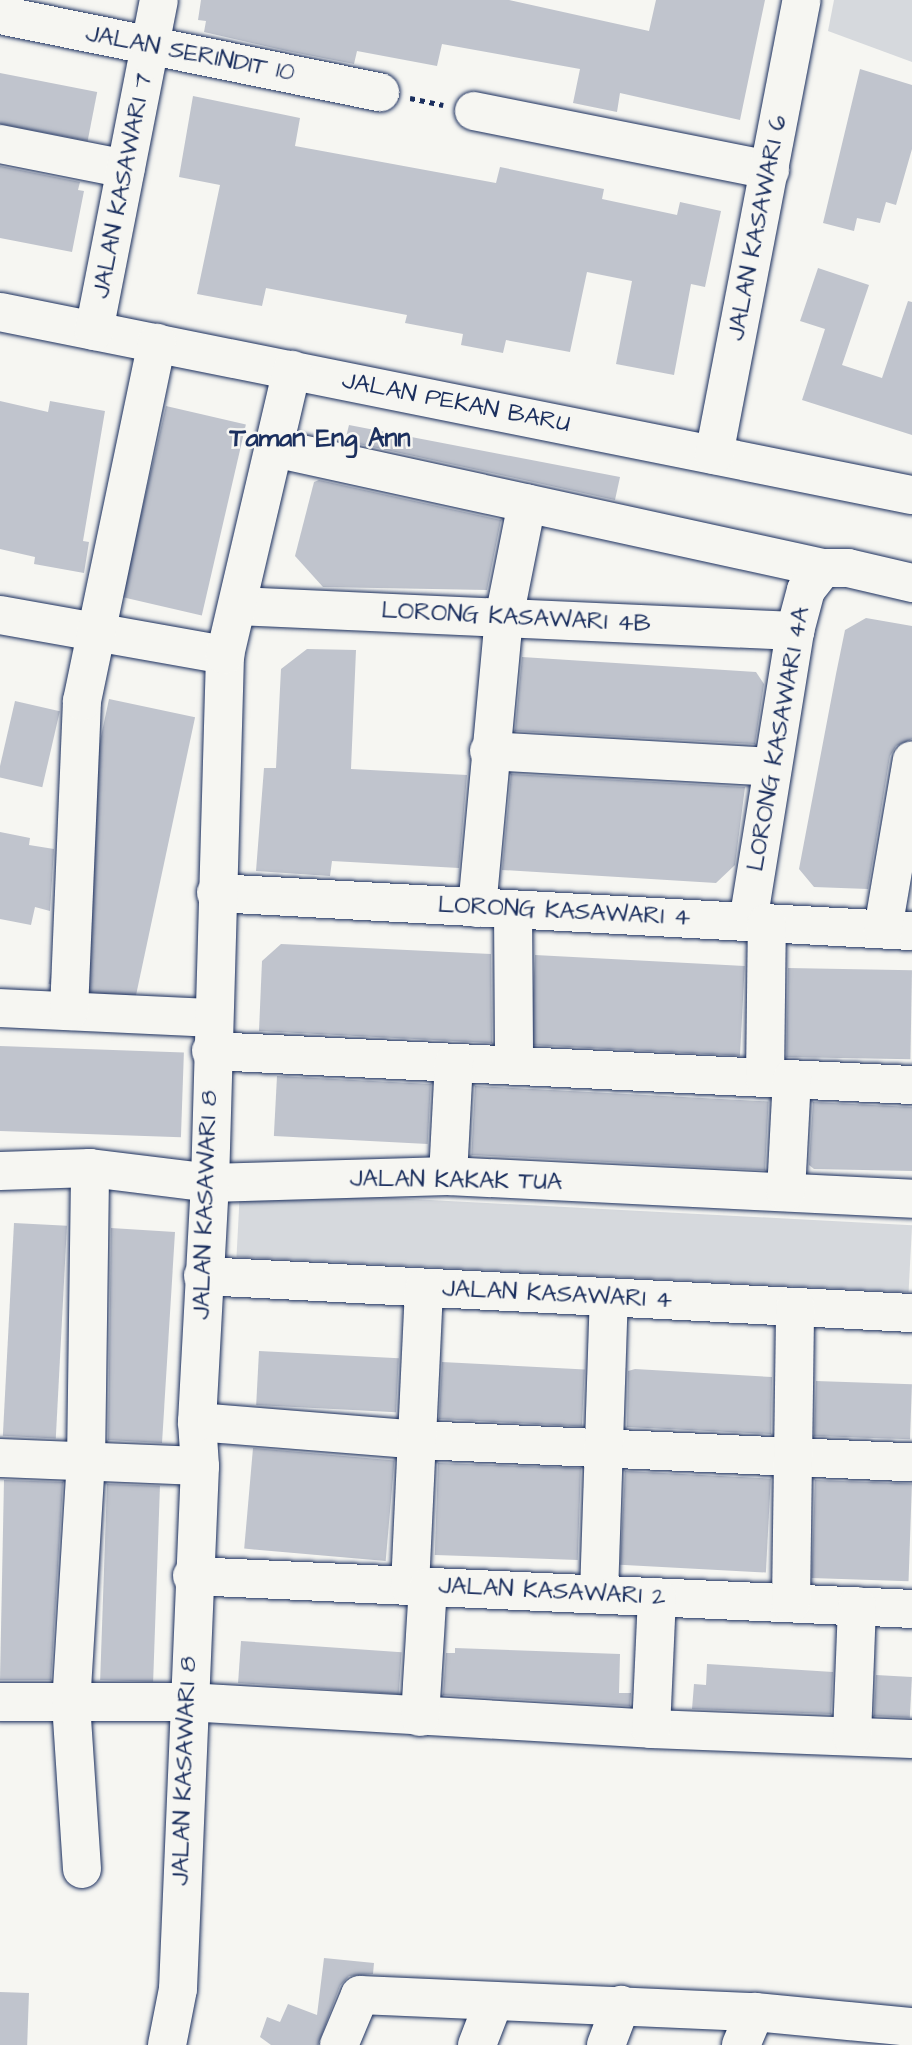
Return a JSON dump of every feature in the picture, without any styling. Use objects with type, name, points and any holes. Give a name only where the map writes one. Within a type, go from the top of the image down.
[{"type":"street","name":"JALAN KASAWARI 7","points":[[94,331],[159,0]]},
{"type":"street","name":"JALAN KASAWARI 6","points":[[714,455],[802,0]]},
{"type":"street","name":"JALAN SERINDIT 10","points":[[10,11],[150,46],[380,92]]},
{"type":"street","points":[[474,111],[770,170]]},
{"type":"street","points":[[0,144],[126,169]]},
{"type":"street","name":"JALAN PEKAN BARU","points":[[0,312],[912,495]]},
{"type":"street","points":[[69,1011],[82,701],[79,630],[157,343]]},
{"type":"street","name":"JALAN KASAWARI 8","points":[[167,2045],[178,1989],[192,1576],[200,1466],[197,1422],[210,1183],[211,1035],[225,655],[292,370]]},
{"type":"street","points":[[274,448],[823,568],[848,568],[912,583]]},
{"type":"street","points":[[514,1066],[495,909],[489,751],[504,618],[527,503]]},
{"type":"street","name":"LORONG KASAWARI 4A","points":[[786,1192],[779,1079],[758,923],[772,767],[794,631],[806,590],[823,568]]},
{"type":"street","name":"LORONG KASAWARI 4B","points":[[237,606],[794,631]]},
{"type":"street","points":[[0,615],[225,655]]},
{"type":"street","points":[[489,751],[772,767]]},
{"type":"street","points":[[897,930],[912,760]]},
{"type":"street","name":"LORONG KASAWARI 4","points":[[216,893],[897,930]]},
{"type":"street","points":[[0,1009],[69,1011],[211,1035],[453,1063],[912,1085]]},
{"type":"street","points":[[448,1176],[453,1063]]},
{"type":"street","points":[[82,1869],[71,1705],[86,1463],[90,1168]]},
{"type":"street","name":"JALAN KAKAK TUA","points":[[0,1171],[90,1168],[210,1183],[448,1176],[912,1199]]},
{"type":"street","name":"JALAN KASAWARI 4","points":[[203,1276],[912,1313]]},
{"type":"street","points":[[420,1717],[419,1440],[424,1288]]},
{"type":"street","points":[[599,1594],[609,1298]]},
{"type":"street","points":[[791,1603],[795,1307]]},
{"type":"street","points":[[197,1422],[419,1440],[606,1446],[912,1462]]},
{"type":"street","points":[[0,1458],[200,1466]]},
{"type":"street","name":"JALAN KASAWARI 2","points":[[192,1576],[912,1609]]},
{"type":"street","points":[[651,1730],[657,1597]]},
{"type":"street","points":[[852,1737],[857,1606]]},
{"type":"street","points":[[0,1702],[71,1705],[187,1702],[651,1730],[912,1739]]},
{"type":"street","points":[[339,2045],[359,1995],[621,2005],[748,2029],[901,2033]]},
{"type":"street","points":[[477,2045],[495,2001]]},
{"type":"street","points":[[606,2045],[621,2005]]},
{"type":"path","points":[[380,92],[474,111]]},
{"type":"shaded area","points":[[834,0],[912,0],[912,62],[828,31]]},
{"type":"shaded area","points":[[240,1190],[912,1225],[909,1292],[236,1257]]},
{"type":"building","points":[[201,0],[509,0],[649,31],[656,0],[765,0],[740,120],[620,93],[617,112],[573,103],[580,69],[442,44],[437,66],[357,51],[354,64],[287,51],[204,32],[206,21],[198,20]]},
{"type":"building","points":[[860,69],[912,85],[912,149],[896,205],[886,202],[880,223],[857,218],[854,231],[823,223]]},
{"type":"building","points":[[0,73],[97,92],[88,141],[0,124]]},
{"type":"building","points":[[193,96],[300,118],[295,146],[496,183],[500,167],[604,189],[602,199],[677,215],[680,202],[721,211],[705,287],[691,284],[674,375],[616,364],[632,281],[587,272],[570,352],[506,340],[503,353],[461,345],[463,334],[405,323],[407,315],[266,288],[262,306],[197,294],[220,185],[179,177]]},
{"type":"building","points":[[0,166],[80,182],[78,190],[84,191],[72,252],[0,238]]},
{"type":"building","points":[[818,268],[869,285],[842,365],[882,378],[908,301],[912,302],[912,435],[802,400],[825,329],[800,321]]},
{"type":"building","points":[[0,401],[48,412],[50,401],[105,411],[83,541],[89,542],[84,573],[34,564],[35,557],[0,549]]},
{"type":"building","points":[[166,406],[246,424],[202,615],[122,597]]},
{"type":"building","points":[[349,425],[620,477],[615,500],[345,441]]},
{"type":"building","points":[[319,480],[501,520],[487,590],[323,587],[295,556],[314,482]]},
{"type":"building","points":[[866,618],[912,626],[912,739],[896,746],[890,756],[868,889],[814,887],[799,869],[836,674],[845,630]]},
{"type":"building","points":[[307,649],[356,650],[351,769],[467,775],[459,868],[332,861],[330,876],[256,871],[264,768],[276,768],[281,669]]},
{"type":"building","points":[[522,657],[756,672],[764,684],[755,744],[515,731]]},
{"type":"building","points":[[109,699],[195,717],[135,1002],[48,984]]},
{"type":"building","points":[[15,701],[60,711],[42,787],[0,778],[0,766]]},
{"type":"building","points":[[511,774],[745,787],[735,865],[716,883],[502,870]]},
{"type":"building","points":[[0,832],[30,838],[29,845],[54,849],[50,911],[35,907],[31,925],[0,919]]},
{"type":"building","points":[[281,944],[491,954],[492,1043],[259,1031],[262,961]]},
{"type":"building","points":[[535,955],[745,966],[740,1056],[530,1045]]},
{"type":"building","points":[[788,968],[912,970],[910,1059],[786,1057]]},
{"type":"building","points":[[0,1046],[184,1052],[181,1137],[0,1131]]},
{"type":"building","points":[[277,1076],[431,1084],[428,1144],[274,1136]]},
{"type":"building","points":[[475,1086],[769,1101],[765,1170],[471,1155]]},
{"type":"building","points":[[813,1102],[912,1107],[912,1171],[814,1169],[809,1165]]},
{"type":"building","points":[[14,1223],[67,1226],[56,1438],[3,1436]]},
{"type":"building","points":[[111,1228],[175,1232],[162,1443],[108,1440]]},
{"type":"building","points":[[259,1351],[399,1358],[396,1412],[256,1405]]},
{"type":"building","points":[[442,1362],[585,1369],[582,1426],[439,1419]]},
{"type":"building","points":[[635,1369],[772,1377],[771,1434],[627,1427],[628,1371]]},
{"type":"building","points":[[816,1381],[912,1384],[910,1439],[814,1436]]},
{"type":"building","points":[[253,1448],[394,1460],[386,1561],[244,1549]]},
{"type":"building","points":[[438,1463],[581,1468],[578,1560],[435,1555]]},
{"type":"building","points":[[625,1471],[771,1479],[766,1573],[620,1565]]},
{"type":"building","points":[[4,1480],[63,1482],[51,1680],[0,1680]]},
{"type":"building","points":[[815,1480],[912,1483],[909,1581],[812,1578]]},
{"type":"building","points":[[107,1484],[160,1486],[153,1682],[100,1680]]},
{"type":"building","points":[[241,1641],[402,1652],[399,1694],[238,1683]]},
{"type":"building","points":[[455,1648],[620,1654],[619,1693],[631,1693],[630,1706],[443,1695],[446,1653],[455,1653]]},
{"type":"building","points":[[707,1664],[833,1672],[831,1714],[692,1709],[694,1684],[706,1685]]},
{"type":"building","points":[[876,1675],[912,1677],[910,1718],[874,1716]]},
{"type":"building","points":[[324,1958],[374,1963],[373,1974],[349,1976],[340,1986],[318,2045],[271,2045],[260,2037],[267,2017],[280,2022],[288,2004],[317,2015]]},
{"type":"building","points":[[0,1992],[29,1993],[27,2045],[0,2045]]},
{"type":"district","name":"Taman Eng Ann","points":[[320,439]]}]
